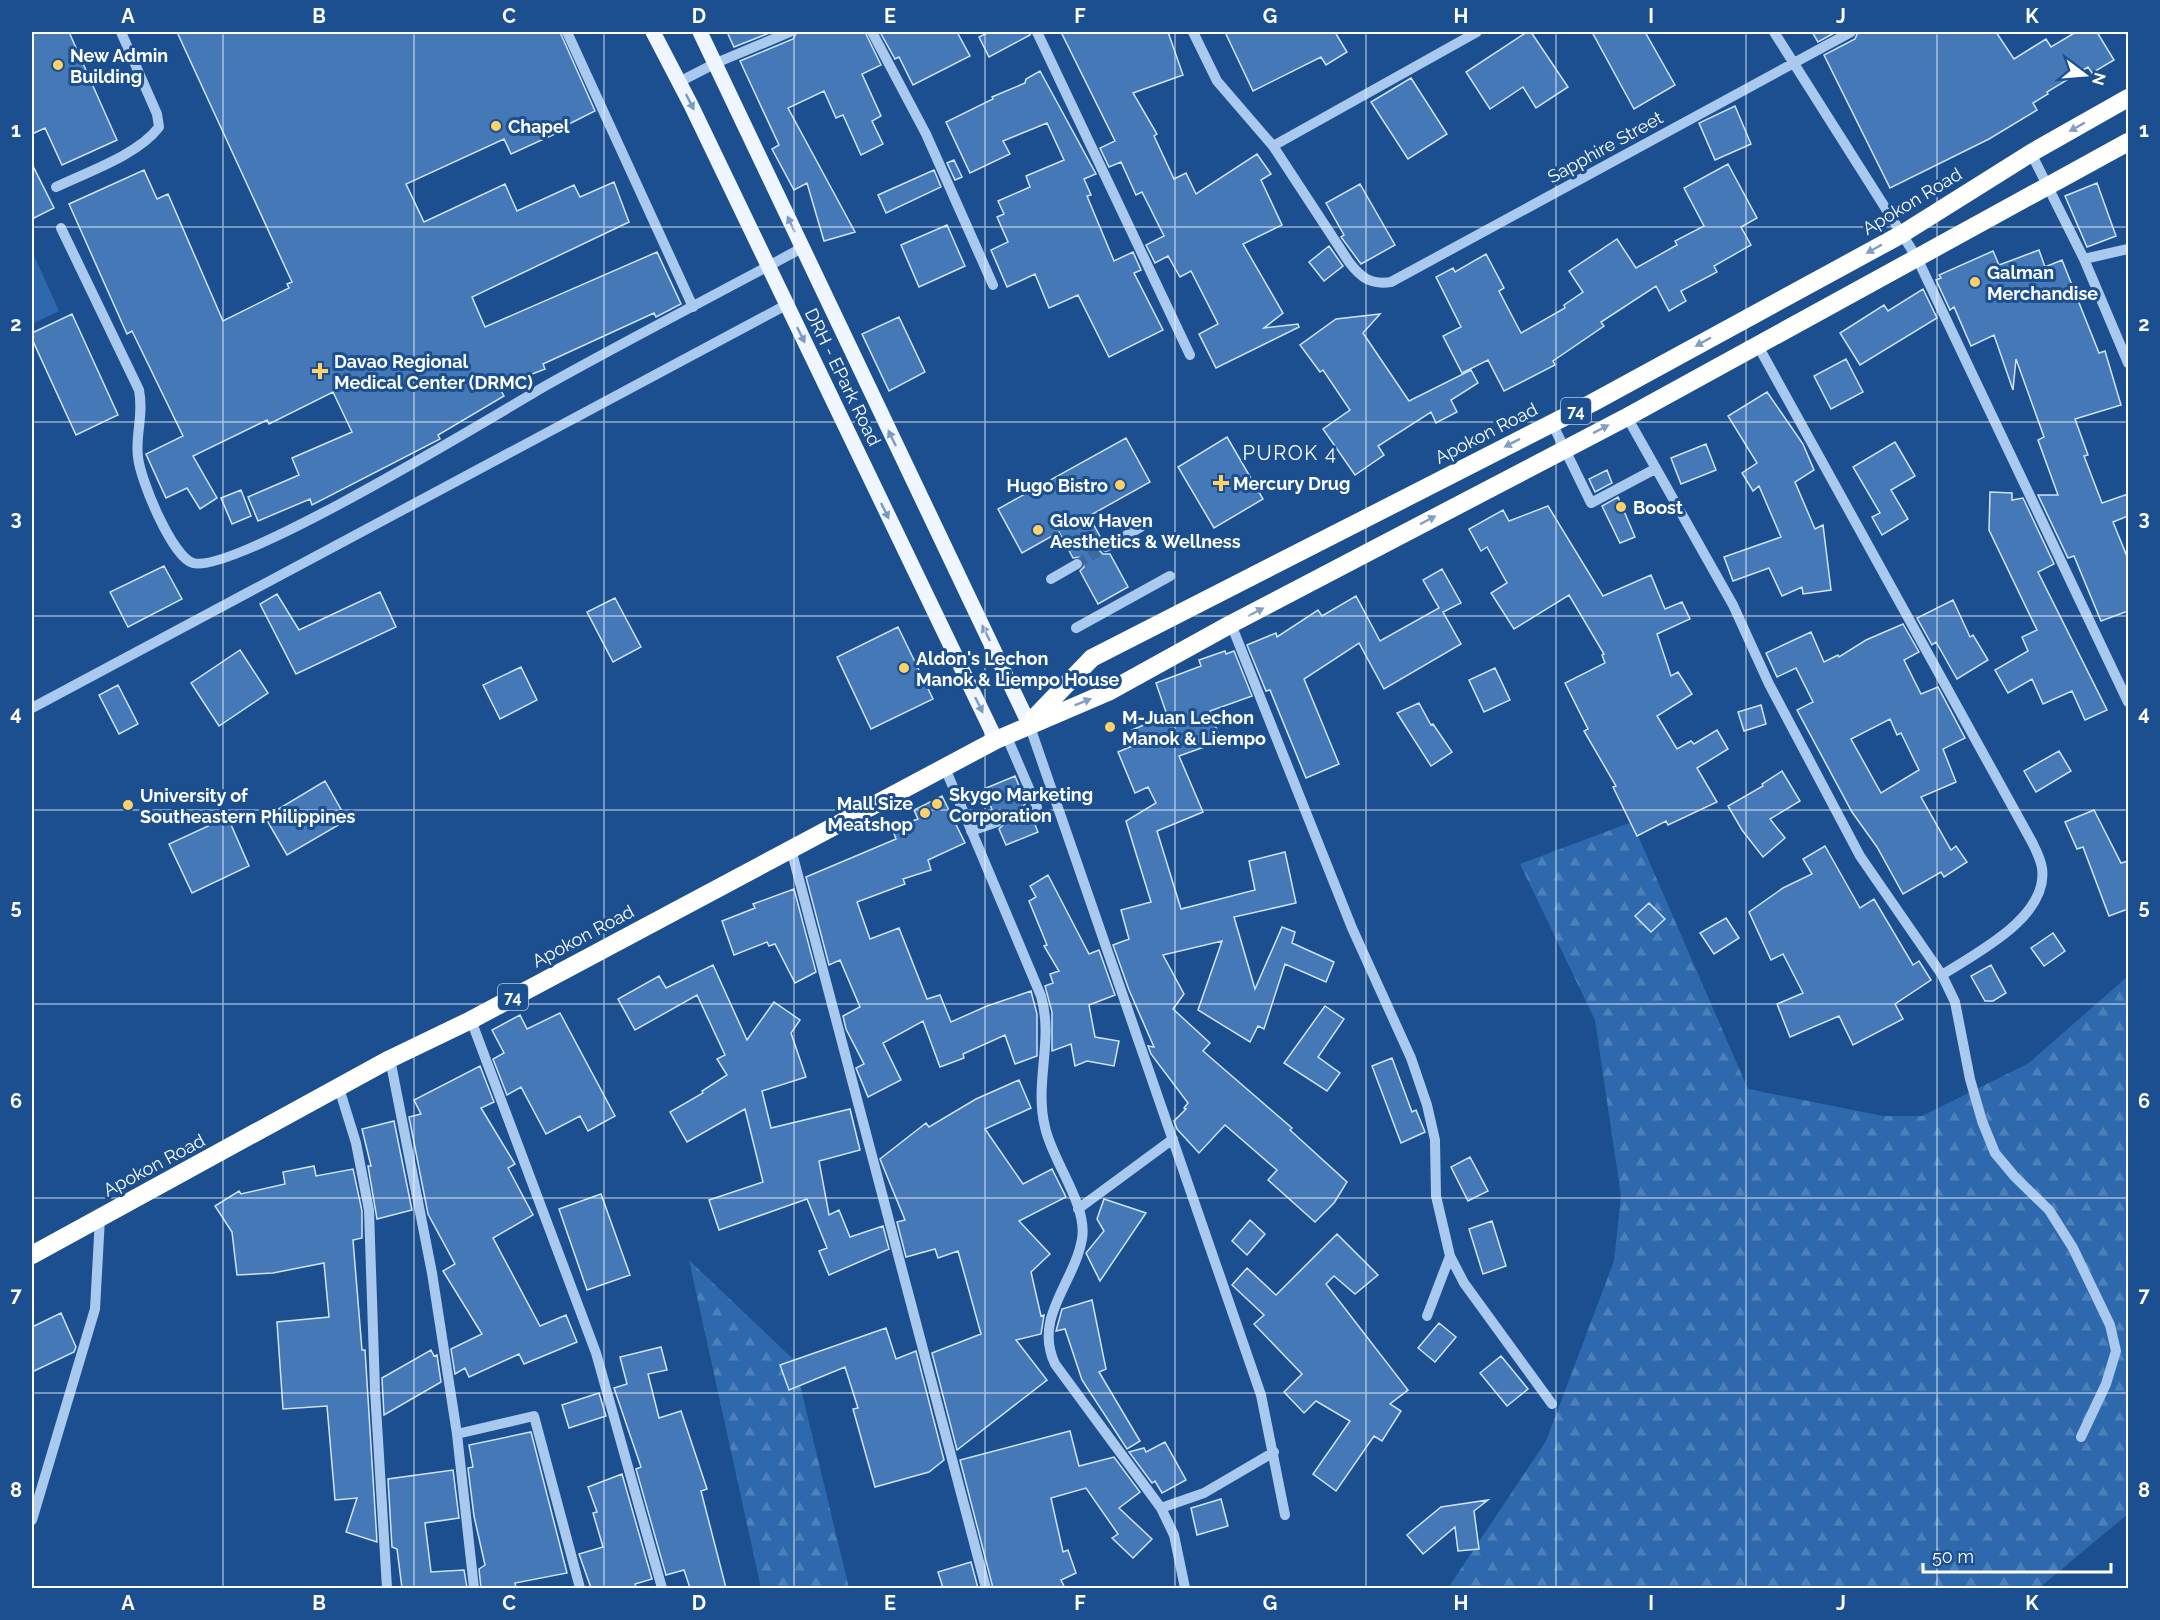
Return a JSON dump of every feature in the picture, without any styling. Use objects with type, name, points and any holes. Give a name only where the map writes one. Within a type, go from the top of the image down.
[{"type":"highway","name":"Apokon Road","points":[[1029,724],[1092,658],[1552,423],[1902,234],[2031,153],[2128,98]]},
{"type":"highway","name":"Apokon Road","points":[[32,1255],[390,1059],[471,1020],[1001,738],[1029,724],[1108,692],[1564,448],[1627,417],[2128,142]]},
{"type":"main road","name":"DRH - EPark Road","points":[[653,32],[1001,738]]},
{"type":"main road","name":"DRH - EPark Road","points":[[700,32],[1029,724]]},
{"type":"street","points":[[56,187],[138,147],[151,138],[159,127],[157,114],[121,32]]},
{"type":"street","points":[[567,32],[693,307]]},
{"type":"street","points":[[679,82],[716,63],[790,32]]},
{"type":"street","points":[[872,32],[926,134],[993,285]]},
{"type":"street","points":[[1037,32],[1190,355]]},
{"type":"street","points":[[1193,32],[1217,81],[1273,146],[1477,32]]},
{"type":"street","points":[[1774,32],[1917,258],[2128,702]]},
{"type":"street","name":"Sapphire Street","points":[[1273,146],[1349,262],[1364,279],[1372,282],[1391,282],[1851,32]]},
{"type":"street","points":[[2031,153],[2084,260],[2128,363]]},
{"type":"street","points":[[61,228],[139,390],[143,410],[138,457],[146,485],[180,555],[193,563],[211,563],[226,558],[310,519],[418,462],[548,385],[802,248]]},
{"type":"street","points":[[2084,260],[2128,249]]},
{"type":"street","points":[[32,708],[786,305]]},
{"type":"street","points":[[1757,344],[2027,832],[2043,867],[2042,886],[2034,904],[2019,923],[1942,975]]},
{"type":"street","points":[[1627,417],[1733,605],[1769,684],[1860,855],[1942,975],[1955,1002],[1970,1079],[1982,1121],[1995,1153],[2015,1177],[2049,1209],[2073,1248],[2110,1324],[2116,1351],[2106,1384],[2081,1437]]},
{"type":"street","points":[[1552,423],[1591,504],[1655,469]]},
{"type":"street","points":[[1106,547],[1141,527]]},
{"type":"street","points":[[1051,579],[1077,564]]},
{"type":"street","points":[[1076,628],[1170,576]]},
{"type":"street","points":[[1232,624],[1352,928],[1417,1077],[1435,1140],[1436,1196],[1450,1256],[1464,1283],[1552,1404]]},
{"type":"street","points":[[1029,724],[1261,1395],[1285,1515]]},
{"type":"street","points":[[1001,738],[1037,807],[1029,810]]},
{"type":"street","points":[[945,768],[1041,996],[1047,1018],[1041,1111],[1045,1131],[1082,1223],[1081,1244],[1051,1315],[1047,1348],[1054,1364],[1161,1508],[1174,1535],[1185,1588]]},
{"type":"street","points":[[971,831],[997,822]]},
{"type":"street","points":[[791,849],[986,1588]]},
{"type":"street","points":[[471,1020],[596,1353],[662,1588]]},
{"type":"street","points":[[390,1059],[432,1273],[457,1434],[474,1588]]},
{"type":"street","points":[[339,1088],[356,1143],[369,1210],[375,1390],[387,1588]]},
{"type":"street","points":[[1078,1209],[1173,1139]]},
{"type":"street","points":[[32,1520],[95,1309],[100,1218]]},
{"type":"street","points":[[1427,1316],[1450,1256]]},
{"type":"street","points":[[457,1434],[534,1416],[579,1588]]},
{"type":"street","points":[[1161,1508],[1204,1493],[1274,1452]]},
{"type":"green space","points":[[32,251],[59,311],[32,324]]},
{"type":"green space","points":[[1632,822],[1748,1089],[1883,1116],[1922,1116],[2029,1063],[2128,976],[2128,1514],[2039,1588],[1448,1588],[1546,1441],[1614,1261],[1621,1196],[1595,1020],[1520,864]]},
{"type":"green space","points":[[689,1260],[794,1360],[849,1588],[761,1588]]},
{"type":"building","name":"New Admin Building","points":[[32,32],[69,32],[117,140],[62,165],[45,128],[32,134]]},
{"type":"building","points":[[177,32],[560,32],[595,111],[567,125],[568,128],[511,154],[504,139],[406,184],[424,222],[505,184],[517,211],[574,185],[580,197],[614,182],[629,222],[472,297],[485,327],[657,252],[681,304],[656,317],[654,313],[543,364],[545,369],[499,387],[504,396],[438,435],[440,439],[312,505],[310,499],[258,521],[248,497],[299,475],[292,458],[352,432],[333,392],[269,424],[267,420],[193,456],[217,498],[200,509],[187,488],[166,498],[146,454],[183,436],[132,331],[127,334],[69,204],[144,170],[157,199],[168,194],[223,321],[289,288],[287,284],[292,282]]},
{"type":"building","points":[[727,32],[772,32],[734,47]]},
{"type":"building","points":[[797,32],[865,32],[881,65],[862,74],[881,116],[872,121],[883,144],[861,155],[843,115],[836,118],[824,91],[788,108],[855,232],[824,241],[807,183],[794,190],[772,149],[779,145],[740,61],[793,39]]},
{"type":"building","points":[[880,32],[957,32],[970,56],[913,85],[899,57],[895,59]]},
{"type":"building","points":[[989,32],[1030,32],[1030,35],[989,57],[979,37]]},
{"type":"building","points":[[1061,32],[1168,32],[1183,75],[1133,93],[1157,134],[1154,136],[1174,179],[1186,173],[1196,194],[1257,154],[1271,174],[1261,180],[1282,225],[1243,244],[1283,313],[1264,328],[1298,324],[1299,327],[1216,368],[1199,334],[1218,324],[1191,271],[1180,277],[1168,256],[1155,263],[1146,245],[1164,236],[1142,192],[1136,195],[1121,162],[1109,167],[1100,148],[1115,141]]},
{"type":"building","points":[[1225,32],[1335,32],[1347,52],[1326,65],[1321,57],[1253,91]]},
{"type":"building","points":[[1527,32],[1531,32],[1568,87],[1536,108],[1523,87],[1490,109],[1466,72]]},
{"type":"building","points":[[1592,32],[1645,32],[1675,85],[1634,109]]},
{"type":"building","points":[[1812,32],[1836,32],[1818,42]]},
{"type":"building","points":[[1858,32],[1996,32],[2014,59],[2046,39],[2051,47],[2076,32],[2097,32],[2114,60],[2092,73],[2088,67],[2033,103],[2037,110],[1989,139],[1890,188],[1824,55],[1855,39]]},
{"type":"building","points":[[1040,71],[1096,174],[1084,179],[1091,195],[1087,196],[1114,261],[1133,252],[1141,270],[1134,273],[1163,330],[1109,357],[1078,295],[1049,308],[1035,274],[1007,287],[991,250],[1008,242],[997,217],[1004,214],[998,201],[1030,187],[1026,176],[1064,160],[1047,123],[1003,141],[1010,154],[970,173],[946,122],[993,99],[992,97],[1025,83],[1026,79]]},
{"type":"building","points":[[1411,78],[1447,134],[1408,159],[1371,102]]},
{"type":"building","points":[[1735,106],[1751,144],[1715,160],[1699,123]]},
{"type":"building","points":[[954,160],[962,177],[955,180],[947,163]]},
{"type":"building","points":[[32,164],[54,208],[32,219]]},
{"type":"building","points":[[1728,164],[1757,218],[1741,227],[1751,245],[1714,266],[1717,272],[1681,291],[1686,301],[1669,311],[1656,286],[1601,322],[1604,326],[1553,361],[1555,365],[1504,391],[1488,360],[1462,373],[1443,336],[1461,327],[1436,277],[1453,268],[1455,272],[1486,254],[1504,288],[1499,291],[1521,333],[1565,308],[1564,305],[1583,292],[1569,271],[1617,239],[1636,268],[1677,245],[1675,241],[1704,226],[1684,188]]},
{"type":"building","points":[[934,170],[941,187],[886,213],[878,195]]},
{"type":"building","points":[[2097,183],[2116,236],[2087,247],[2065,196]]},
{"type":"building","points":[[1360,184],[1395,245],[1361,264],[1341,237],[1344,235],[1326,203]]},
{"type":"building","points":[[947,225],[965,266],[919,287],[901,245]]},
{"type":"building","points":[[1329,246],[1343,266],[1324,281],[1309,262]]},
{"type":"building","points":[[2039,250],[2045,267],[2062,260],[2099,353],[2105,351],[2121,405],[2075,419],[2088,455],[2084,456],[2102,503],[2128,494],[2128,516],[2113,522],[2128,559],[2128,611],[2101,621],[2074,556],[2068,558],[2038,495],[2058,495],[2038,440],[2044,437],[2016,359],[2013,390],[1994,335],[1971,346],[1954,307],[1950,310],[1936,280],[1941,278],[1939,275],[1993,251],[1999,265]]},
{"type":"building","points":[[1923,289],[1937,318],[1860,365],[1840,333],[1884,305],[1888,311]]},
{"type":"building","points":[[72,314],[118,415],[76,435],[32,339],[32,333]]},
{"type":"building","points":[[1380,314],[1363,333],[1409,401],[1471,370],[1478,383],[1451,400],[1457,412],[1436,423],[1431,412],[1378,446],[1384,455],[1355,475],[1323,429],[1350,410],[1323,370],[1320,372],[1300,345],[1336,319]]},
{"type":"building","points":[[899,317],[925,372],[889,391],[862,334]]},
{"type":"building","points":[[1846,359],[1863,392],[1831,409],[1814,376]]},
{"type":"building","points":[[1767,392],[1803,444],[1814,470],[1795,482],[1815,529],[1823,525],[1831,590],[1803,594],[1802,587],[1782,596],[1769,568],[1733,581],[1724,557],[1781,537],[1759,486],[1753,491],[1742,473],[1757,463],[1728,416]]},
{"type":"building","name":"Mercury Drug","points":[[1227,437],[1263,499],[1214,528],[1178,467]]},
{"type":"building","points":[[1126,438],[1150,482],[1089,516],[1102,540],[1099,550],[1103,554],[1110,554],[1128,587],[1098,604],[1080,571],[1084,567],[1084,561],[1080,557],[1073,558],[1059,532],[1022,553],[998,509]]},
{"type":"building","points":[[1895,442],[1915,476],[1891,490],[1908,519],[1882,535],[1872,517],[1880,513],[1853,467]]},
{"type":"building","points":[[1706,444],[1716,470],[1681,484],[1671,458]]},
{"type":"building","points":[[1607,470],[1612,483],[1595,492],[1589,479]]},
{"type":"building","points":[[241,490],[251,516],[232,524],[221,498]]},
{"type":"building","points":[[1990,492],[2012,493],[2012,500],[2023,498],[2054,564],[2038,572],[2107,710],[2085,720],[2072,691],[2043,704],[2032,679],[2008,693],[1995,670],[2028,651],[2022,637],[2037,630],[1989,530]]},
{"type":"building","points":[[1618,497],[1635,537],[1620,543],[1602,506]]},
{"type":"building","points":[[1548,506],[1603,596],[1651,575],[1665,609],[1682,602],[1690,619],[1657,634],[1671,676],[1678,672],[1692,694],[1657,716],[1677,749],[1691,741],[1694,744],[1717,730],[1728,749],[1697,768],[1717,802],[1668,825],[1666,821],[1637,836],[1613,787],[1616,786],[1584,731],[1588,729],[1565,683],[1605,663],[1602,655],[1604,654],[1569,595],[1514,629],[1491,593],[1507,583],[1487,547],[1481,551],[1469,529],[1503,510],[1509,521]]},
{"type":"building","points":[[164,566],[182,599],[128,627],[110,592]]},
{"type":"building","points":[[1442,569],[1461,603],[1443,612],[1461,644],[1384,689],[1359,643],[1304,679],[1339,764],[1306,778],[1270,690],[1266,691],[1247,645],[1276,633],[1277,637],[1318,610],[1322,616],[1356,596],[1380,641],[1439,608],[1423,580]]},
{"type":"building","points":[[380,592],[396,627],[296,674],[260,604],[277,594],[299,630]]},
{"type":"building","points":[[615,598],[641,647],[613,662],[587,612]]},
{"type":"building","points":[[1953,600],[1970,637],[1973,635],[1988,660],[1957,679],[1936,642],[1932,645],[1917,618]]},
{"type":"building","points":[[1903,624],[1919,652],[1904,660],[1921,694],[1938,687],[1965,738],[1943,749],[1956,782],[1921,797],[1951,850],[1956,846],[1967,862],[1944,877],[1941,872],[1903,894],[1877,847],[1852,812],[1797,710],[1813,702],[1796,668],[1777,677],[1766,653],[1811,632],[1824,662],[1838,655],[1839,657],[1866,640]],"holes":[[[1890,719],[1897,735],[1901,733],[1919,770],[1881,793],[1851,739]]]},
{"type":"building","points":[[898,627],[933,699],[871,729],[837,657]]},
{"type":"building","points":[[240,650],[268,693],[219,726],[191,683]]},
{"type":"building","points":[[1225,651],[1226,654],[1234,651],[1252,696],[1210,711],[1221,741],[1179,756],[1203,812],[1157,831],[1181,909],[1255,890],[1249,861],[1285,852],[1296,903],[1234,917],[1255,989],[1282,927],[1295,932],[1292,943],[1334,962],[1326,982],[1285,964],[1264,1029],[1258,1026],[1250,1042],[1198,1010],[1222,941],[1163,955],[1184,994],[1173,1009],[1210,1043],[1203,1051],[1292,1128],[1290,1130],[1347,1182],[1334,1203],[1315,1222],[1268,1180],[1277,1170],[1225,1125],[1199,1153],[1177,1129],[1174,1121],[1186,1109],[1184,1108],[1188,1103],[1151,1054],[1148,1046],[1154,1047],[1129,990],[1113,945],[1129,939],[1121,910],[1151,902],[1126,821],[1156,803],[1148,787],[1135,793],[1118,752],[1137,744],[1132,730],[1167,715],[1156,683],[1201,666],[1199,660]]},
{"type":"building","points":[[521,667],[537,700],[500,719],[483,685]]},
{"type":"building","points":[[1495,668],[1510,700],[1484,712],[1469,680]]},
{"type":"building","points":[[118,685],[138,724],[119,734],[99,695]]},
{"type":"building","points":[[1419,703],[1431,725],[1433,724],[1452,752],[1431,766],[1397,713]]},
{"type":"building","points":[[1761,705],[1766,724],[1744,731],[1738,712]]},
{"type":"building","points":[[2059,751],[2071,771],[2036,792],[2024,771]]},
{"type":"building","points":[[1782,771],[1800,801],[1770,819],[1785,838],[1763,857],[1742,830],[1728,806],[1763,786],[1762,784]]},
{"type":"building","points":[[1015,776],[1026,803],[1022,808],[1022,813],[1032,817],[1038,832],[1006,845],[999,829],[1004,824],[1004,819],[999,815],[994,815],[984,789]]},
{"type":"building","points":[[325,781],[347,820],[287,855],[265,817]]},
{"type":"building","points":[[942,796],[965,843],[928,860],[931,870],[903,879],[905,884],[857,902],[870,939],[899,928],[927,999],[940,995],[951,1022],[987,1006],[1031,991],[1037,1014],[1037,1056],[1015,1064],[1005,1035],[963,1054],[964,1058],[940,1067],[923,1021],[883,1043],[901,1080],[868,1097],[856,1068],[864,1064],[846,1029],[843,1016],[860,1007],[840,960],[829,965],[806,877],[896,839],[892,828],[918,819],[914,810]]},
{"type":"building","points":[[2094,810],[2121,863],[2128,861],[2128,909],[2109,916],[2083,847],[2077,849],[2065,822]]},
{"type":"building","points":[[221,820],[229,820],[249,866],[192,893],[169,844]]},
{"type":"building","points":[[1825,846],[1860,908],[1874,899],[1913,965],[1919,961],[1931,980],[1895,1004],[1903,1019],[1853,1045],[1839,1016],[1790,1037],[1777,1004],[1803,993],[1783,954],[1771,960],[1749,912],[1783,888],[1812,874],[1803,859]]},
{"type":"building","points":[[1048,875],[1089,954],[1099,950],[1115,995],[1089,1005],[1095,1037],[1119,1041],[1114,1066],[1087,1061],[1075,1066],[1071,1044],[1052,1051],[1052,1012],[1045,986],[1053,983],[1050,974],[1059,971],[1044,946],[1047,945],[1029,901],[1036,897],[1030,886]]},
{"type":"building","points":[[794,889],[816,972],[795,983],[775,944],[769,946],[767,942],[734,955],[722,921],[755,908],[753,904]]},
{"type":"building","points":[[1649,903],[1665,919],[1651,932],[1635,916]]},
{"type":"building","points":[[1726,918],[1739,938],[1714,954],[1700,933]]},
{"type":"building","points":[[2053,933],[2065,951],[2044,966],[2031,948]]},
{"type":"building","points":[[713,965],[747,1040],[774,1002],[800,1020],[791,1033],[806,1077],[762,1091],[771,1128],[850,1109],[860,1150],[819,1161],[829,1215],[839,1210],[850,1237],[883,1226],[889,1249],[829,1275],[819,1251],[827,1248],[807,1199],[719,1230],[709,1200],[763,1182],[745,1109],[687,1142],[670,1112],[703,1093],[702,1091],[727,1075],[717,1059],[725,1055],[697,995],[635,1030],[618,999],[659,976],[666,988]]},
{"type":"building","points":[[1991,965],[2006,993],[1993,1001],[1985,1001],[1971,976]]},
{"type":"building","points":[[1325,1006],[1344,1019],[1318,1057],[1340,1073],[1327,1091],[1284,1063]]},
{"type":"building","points":[[560,1013],[615,1116],[588,1131],[580,1116],[546,1134],[521,1087],[507,1095],[493,1059],[504,1053],[492,1030],[520,1015],[527,1029]]},
{"type":"building","points":[[1392,1058],[1412,1112],[1416,1110],[1425,1132],[1401,1143],[1372,1066]]},
{"type":"building","points":[[480,1066],[494,1102],[481,1108],[515,1164],[508,1168],[533,1215],[493,1238],[540,1326],[566,1315],[577,1342],[524,1364],[519,1354],[469,1377],[465,1368],[455,1374],[451,1349],[482,1334],[443,1271],[455,1264],[428,1214],[409,1117],[421,1114],[414,1100]]},
{"type":"building","points":[[1019,1080],[1031,1108],[985,1129],[1023,1184],[1052,1169],[1066,1197],[1019,1221],[1050,1254],[1031,1272],[1041,1316],[1044,1315],[1041,1334],[1016,1340],[1047,1380],[957,1450],[932,1353],[981,1334],[958,1251],[938,1258],[935,1249],[906,1257],[897,1222],[905,1220],[880,1159],[926,1123],[929,1127],[976,1099]]},
{"type":"building","points":[[394,1121],[412,1210],[377,1219],[368,1166],[371,1166],[362,1129]]},
{"type":"building","points":[[1470,1157],[1488,1191],[1468,1201],[1451,1167]]},
{"type":"building","points":[[314,1166],[316,1176],[353,1169],[362,1211],[362,1238],[353,1240],[362,1350],[365,1350],[377,1542],[346,1532],[357,1498],[335,1500],[327,1406],[283,1409],[277,1322],[329,1317],[324,1263],[273,1273],[237,1275],[232,1232],[215,1206],[239,1191],[241,1194],[285,1184],[283,1172]]},
{"type":"building","points":[[601,1194],[630,1275],[587,1290],[559,1209]]},
{"type":"building","points":[[1104,1199],[1146,1213],[1100,1281],[1086,1253],[1104,1231],[1097,1219]]},
{"type":"building","points":[[1250,1220],[1265,1234],[1247,1255],[1232,1241]]},
{"type":"building","points":[[1492,1221],[1506,1266],[1483,1274],[1469,1229]]},
{"type":"building","points":[[1337,1234],[1378,1275],[1355,1294],[1334,1276],[1326,1284],[1408,1390],[1390,1404],[1401,1411],[1382,1441],[1374,1436],[1336,1491],[1313,1474],[1350,1421],[1316,1401],[1304,1413],[1284,1392],[1302,1374],[1254,1324],[1264,1315],[1232,1285],[1247,1268],[1276,1295]]},
{"type":"building","points":[[1092,1300],[1106,1369],[1099,1372],[1140,1441],[1127,1449],[1082,1380],[1065,1329],[1056,1331],[1062,1309]]},
{"type":"building","points":[[61,1313],[76,1347],[74,1352],[32,1372],[32,1327]]},
{"type":"building","points":[[1439,1323],[1456,1337],[1435,1362],[1418,1348]]},
{"type":"building","points":[[886,1328],[896,1359],[916,1351],[944,1460],[929,1472],[875,1487],[853,1409],[858,1408],[845,1367],[789,1390],[780,1365]]},
{"type":"building","points":[[661,1347],[667,1370],[648,1374],[659,1418],[681,1411],[707,1489],[701,1491],[726,1588],[690,1588],[684,1570],[666,1575],[636,1469],[641,1467],[614,1388],[627,1384],[620,1357]]},
{"type":"building","points":[[431,1350],[434,1356],[437,1355],[441,1382],[384,1415],[382,1378]]},
{"type":"building","points":[[1501,1356],[1528,1389],[1507,1406],[1480,1373]]},
{"type":"building","points":[[599,1393],[606,1416],[569,1428],[562,1405]]},
{"type":"building","points":[[1070,1431],[1079,1466],[1114,1457],[1140,1492],[1119,1508],[1152,1539],[1133,1558],[1112,1538],[1118,1534],[1086,1488],[1051,1498],[1063,1552],[1068,1550],[1076,1573],[1061,1580],[1065,1588],[993,1588],[960,1460]]},
{"type":"building","points":[[531,1432],[567,1573],[515,1583],[516,1588],[481,1588],[479,1569],[485,1565],[474,1516],[468,1468],[473,1467],[469,1445]]},
{"type":"building","points":[[1165,1442],[1186,1480],[1162,1493],[1155,1481],[1152,1483],[1129,1452],[1144,1448],[1146,1452]]},
{"type":"building","points":[[453,1470],[459,1518],[425,1523],[431,1572],[464,1570],[467,1588],[402,1588],[397,1549],[392,1547],[388,1479]]},
{"type":"building","points":[[622,1474],[652,1579],[635,1584],[636,1588],[591,1588],[579,1554],[603,1547],[593,1513],[597,1512],[588,1487]]},
{"type":"building","points":[[1221,1499],[1228,1526],[1197,1535],[1191,1508]]},
{"type":"building","points":[[1488,1500],[1474,1511],[1479,1549],[1458,1551],[1455,1527],[1423,1554],[1407,1535],[1441,1507]]},
{"type":"building","points":[[971,1562],[978,1588],[943,1588],[938,1572]]},
{"type":"tunnel","points":[[1077,564],[1106,547]]},
{"type":"tunnel","points":[[997,822],[1029,810]]},
{"type":"place","name":"New Admin Building","points":[[58,65]]},
{"type":"place","name":"Chapel","points":[[496,126]]},
{"type":"place","name":"Galman Merchandise","points":[[1975,282]]},
{"type":"place","name":"Davao Regional Medical Center (DRMC)","points":[[320,371]]},
{"type":"place","name":"Mercury Drug","points":[[1221,483]]},
{"type":"place","name":"Hugo Bistro","points":[[1120,485]]},
{"type":"place","name":"Boost","points":[[1621,507]]},
{"type":"place","name":"Glow Haven Aesthetics & Wellness","points":[[1038,530]]},
{"type":"place","name":"Aldon's Lechon Manok & Liempo House","points":[[904,668]]},
{"type":"place","name":"M-Juan Lechon Manok & Liempo","points":[[1110,727]]},
{"type":"place","name":"Skygo Marketing Corporation","points":[[937,804]]},
{"type":"place","name":"University of Southeastern Philippines","points":[[128,805]]},
{"type":"place","name":"Mall Size Meatshop","points":[[925,813]]},
{"type":"district","name":"PUROK 4","points":[[1290,453]]}]
